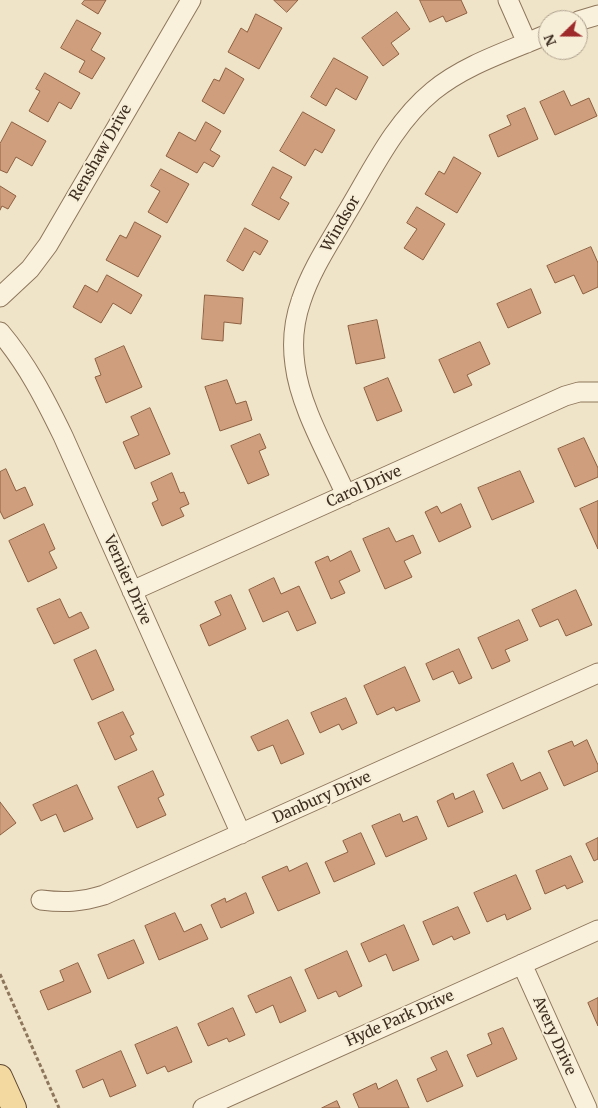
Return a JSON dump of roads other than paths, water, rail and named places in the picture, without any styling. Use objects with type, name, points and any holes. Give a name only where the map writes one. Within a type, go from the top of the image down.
[{"type":"main road","points":[[0,1077],[14,1108]]},
{"type":"street","name":"Renshaw Drive","points":[[0,298],[30,269],[48,245],[191,0]]},
{"type":"street","points":[[508,0],[526,43]]},
{"type":"street","name":"Windsor","points":[[346,495],[311,417],[298,381],[295,366],[294,336],[296,319],[306,287],[323,254],[393,134],[409,115],[432,92],[459,73],[538,38]]},
{"type":"street","name":"Vernier Drive","points":[[0,332],[20,358],[48,404],[241,834]]},
{"type":"street","name":"Carol Drive","points":[[132,591],[565,396],[579,392],[598,392]]},
{"type":"street","name":"Danbury Drive","points":[[41,900],[62,903],[83,901],[104,895],[598,673]]},
{"type":"street","name":"Hyde Park Drive","points":[[203,1108],[598,930]]},
{"type":"street","name":"Avery Drive","points":[[522,964],[587,1108]]}]
